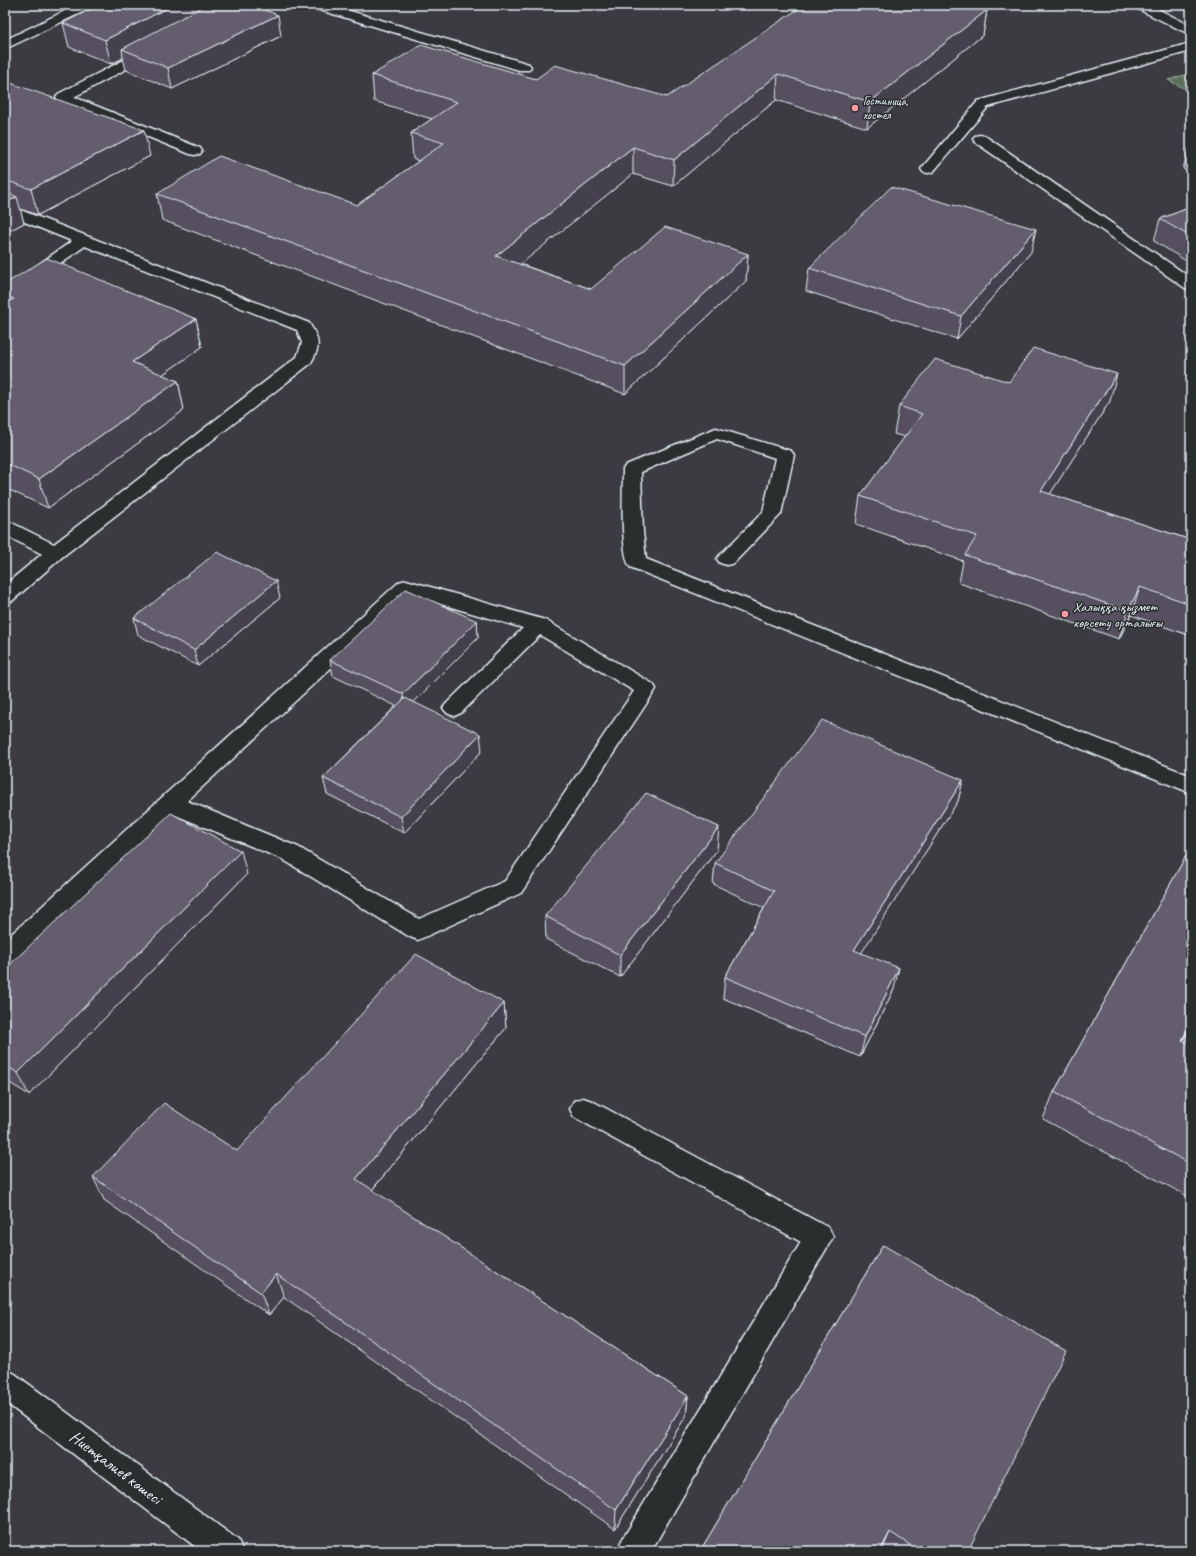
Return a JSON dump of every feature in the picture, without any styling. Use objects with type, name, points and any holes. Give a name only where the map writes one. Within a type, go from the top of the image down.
[{"type":"street","points":[[5,45],[87,5]]},
{"type":"street","points":[[317,5],[524,67]]},
{"type":"street","points":[[1140,5],[1191,31]]},
{"type":"street","points":[[159,46],[63,97],[195,152]]},
{"type":"street","points":[[928,169],[983,104],[1191,47]]},
{"type":"street","points":[[980,139],[1191,285]]},
{"type":"street","points":[[5,209],[303,327],[310,338],[310,348],[304,360],[55,553],[5,596]]},
{"type":"street","points":[[5,295],[83,240]]},
{"type":"street","points":[[727,559],[772,514],[785,455],[716,433],[632,468],[633,532],[637,563],[1191,785]]},
{"type":"street","points":[[5,527],[55,553]]},
{"type":"street","points":[[5,954],[170,803],[406,588],[538,624],[646,689],[513,887],[418,930],[290,853],[170,803]]},
{"type":"street","points":[[454,708],[538,624]]},
{"type":"street","points":[[583,1109],[819,1237],[633,1551]]},
{"type":"street","name":"Ниетқалиев көшесі","points":[[5,1384],[227,1551]]},
{"type":"green space","points":[[1191,73],[1191,92],[1168,80]]},
{"type":"building","points":[[99,5],[173,5],[105,40],[63,23]]},
{"type":"building","points":[[206,5],[251,5],[278,15],[168,68],[122,49]]},
{"type":"building","points":[[804,5],[969,5],[987,10],[870,102],[778,74],[674,160],[633,147],[496,256],[591,289],[665,227],[748,254],[625,366],[157,194],[219,156],[357,205],[444,143],[411,133],[457,102],[372,75],[421,45],[536,79],[555,65],[667,97]]},
{"type":"building","points":[[5,81],[144,130],[31,189],[5,180],[5,143],[10,140],[5,138]]},
{"type":"building","points":[[891,187],[1036,229],[961,316],[809,268]]},
{"type":"building","points":[[5,192],[17,197],[5,203]]},
{"type":"building","points":[[1191,207],[1191,237],[1160,219]]},
{"type":"building","points":[[47,258],[196,319],[132,362],[178,381],[39,479],[5,463],[5,304],[14,299],[5,295],[5,284]]},
{"type":"building","points":[[1033,348],[1117,374],[1041,491],[1191,540],[1191,604],[1140,587],[1128,611],[965,555],[977,536],[860,496],[922,414],[899,406],[935,359],[1009,382]]},
{"type":"building","points":[[217,552],[276,581],[194,650],[134,618]]},
{"type":"building","points":[[406,589],[477,621],[403,694],[330,660]]},
{"type":"building","points":[[405,698],[480,734],[401,817],[323,778]]},
{"type":"building","points":[[822,720],[963,780],[854,950],[899,968],[865,1037],[725,977],[774,891],[715,863]]},
{"type":"building","points":[[646,793],[719,827],[620,955],[545,916]]},
{"type":"building","points":[[171,813],[241,851],[18,1073],[5,1065],[5,969]]},
{"type":"building","points":[[1191,847],[1191,1023],[1182,1040],[1191,1044],[1191,1164],[1054,1092]]},
{"type":"building","points":[[416,954],[504,1003],[356,1179],[688,1396],[616,1510],[276,1274],[261,1293],[93,1177],[164,1103],[237,1151]]},
{"type":"building","points":[[883,1245],[1066,1351],[968,1551],[919,1551],[890,1532],[880,1551],[700,1551]]},
{"type":"place","name":"Гостиница, хостел","points":[[855,108]]},
{"type":"place","name":"Халыққа қызмет көрсету орталығы","points":[[1065,614]]}]
